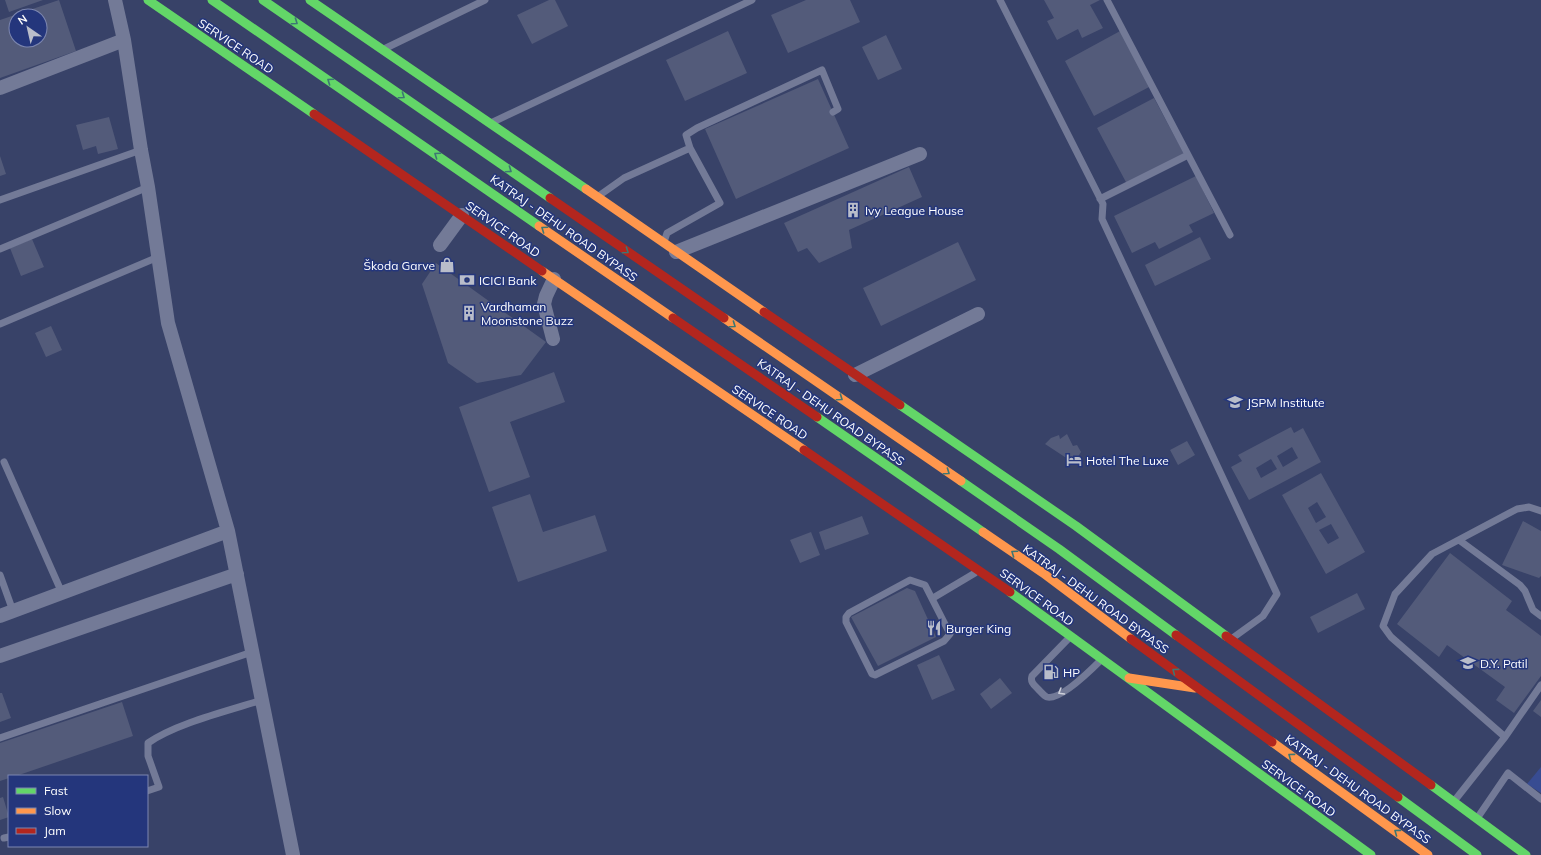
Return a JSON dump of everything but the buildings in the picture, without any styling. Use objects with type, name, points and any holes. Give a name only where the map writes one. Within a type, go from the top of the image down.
[{"type":"main road","name":"SERVICE ROAD","points":[[148,0],[979,570],[1371,855]]},
{"type":"main road","name":"KATRAJ - DEHU ROAD BYPASS","points":[[212,0],[1043,572],[1198,689],[1428,855]]},
{"type":"main road","name":"KATRAJ - DEHU ROAD BYPASS","points":[[263,0],[1059,549],[1477,855]]},
{"type":"main road","points":[[310,0],[328,9],[382,50],[1076,526],[1526,855]]},
{"type":"main road","points":[[1129,678],[1198,689]]},
{"type":"street","points":[[115,0],[124,40],[168,323],[228,531],[293,855]]},
{"type":"street","points":[[0,88],[124,40]]},
{"type":"street","points":[[676,252],[920,154]]},
{"type":"street","points":[[440,245],[462,215]]},
{"type":"street","points":[[553,339],[544,304],[554,279]]},
{"type":"street","points":[[855,375],[978,314]]},
{"type":"street","points":[[6,614],[228,531]]},
{"type":"street","points":[[0,656],[236,574]]},
{"type":"lane","points":[[382,50],[485,0]]},
{"type":"lane","points":[[490,124],[752,0]]},
{"type":"lane","points":[[1000,0],[1103,204],[1102,219],[1277,594],[1263,616],[1230,639]]},
{"type":"lane","points":[[1107,0],[1230,235]]},
{"type":"lane","points":[[664,243],[667,233],[720,203],[690,148],[686,135],[697,128],[822,70],[838,109],[832,112]]},
{"type":"lane","points":[[597,197],[624,178],[690,148]]},
{"type":"lane","points":[[0,200],[141,150]]},
{"type":"lane","points":[[1100,199],[1188,155]]},
{"type":"lane","points":[[0,249],[148,187]]},
{"type":"lane","points":[[0,324],[158,256]]},
{"type":"lane","points":[[4,462],[62,593]]},
{"type":"lane","points":[[1505,736],[1391,638],[1383,626],[1395,594],[1432,554],[1517,509],[1528,507],[1541,511]]},
{"type":"lane","points":[[1459,540],[1520,585],[1525,591],[1532,610],[1541,616]]},
{"type":"lane","points":[[933,598],[979,570]]},
{"type":"lane","points":[[0,575],[6,614]]},
{"type":"lane","points":[[910,580],[925,585],[933,598],[950,634],[948,638],[875,675],[872,674],[846,622],[846,617],[849,613],[910,580]]},
{"type":"lane","points":[[1070,636],[1032,676],[1032,683],[1046,696],[1052,697],[1061,693],[1086,675],[1102,659]]},
{"type":"lane","points":[[0,738],[252,652]]},
{"type":"lane","points":[[1453,802],[1505,736],[1541,685]]},
{"type":"lane","points":[[148,791],[159,787],[148,756],[148,743],[157,737],[189,724],[262,700]]},
{"type":"lane","points":[[1476,819],[1508,773],[1541,799]]},
{"type":"shaded area","points":[[1541,767],[1541,793],[1527,784]]},
{"type":"traffic: fast","points":[[148,0],[314,114]]},
{"type":"traffic: fast","points":[[212,0],[539,226]]},
{"type":"traffic: fast","points":[[263,0],[550,198]]},
{"type":"traffic: fast","points":[[310,0],[586,189]]},
{"type":"traffic: fast","points":[[900,405],[1076,526],[1226,636]]},
{"type":"traffic: fast","points":[[817,417],[983,532]]},
{"type":"traffic: fast","points":[[961,481],[1059,549],[1176,635]]},
{"type":"traffic: fast","points":[[1010,592],[1371,855]]},
{"type":"traffic: fast","points":[[1431,785],[1526,855]]},
{"type":"traffic: fast","points":[[1398,797],[1477,855]]},
{"type":"traffic: slow","points":[[586,189],[764,312]]},
{"type":"traffic: slow","points":[[539,226],[673,318]]},
{"type":"traffic: slow","points":[[542,271],[804,450]]},
{"type":"traffic: slow","points":[[724,318],[961,481]]},
{"type":"traffic: slow","points":[[983,532],[1043,573],[1131,639]]},
{"type":"traffic: slow","points":[[1129,678],[1195,688]]},
{"type":"traffic: slow","points":[[1272,742],[1428,855]]},
{"type":"traffic: jam","points":[[314,114],[542,271]]},
{"type":"traffic: jam","points":[[550,198],[724,318]]},
{"type":"traffic: jam","points":[[764,312],[900,405]]},
{"type":"traffic: jam","points":[[673,318],[817,417]]},
{"type":"traffic: jam","points":[[804,450],[1010,592]]},
{"type":"traffic: jam","points":[[1176,635],[1398,797]]},
{"type":"traffic: jam","points":[[1226,636],[1431,785]]},
{"type":"traffic: jam","points":[[1131,639],[1272,742]]},
{"type":"place","name":"Ivy League House","points":[[853,210]]},
{"type":"place","name":"Škoda Garve","points":[[447,265]]},
{"type":"place","name":"ICICI Bank","points":[[467,280]]},
{"type":"place","name":"Vardhaman Moonstone Buzz","points":[[469,313]]},
{"type":"place","name":"JSPM Institute","points":[[1235,402]]},
{"type":"place","name":"Hotel The Luxe","points":[[1074,460]]},
{"type":"place","name":"Burger King","points":[[934,628]]},
{"type":"place","name":"D.Y. Patil","points":[[1468,663]]},
{"type":"place","name":"HP","points":[[1051,672]]}]
